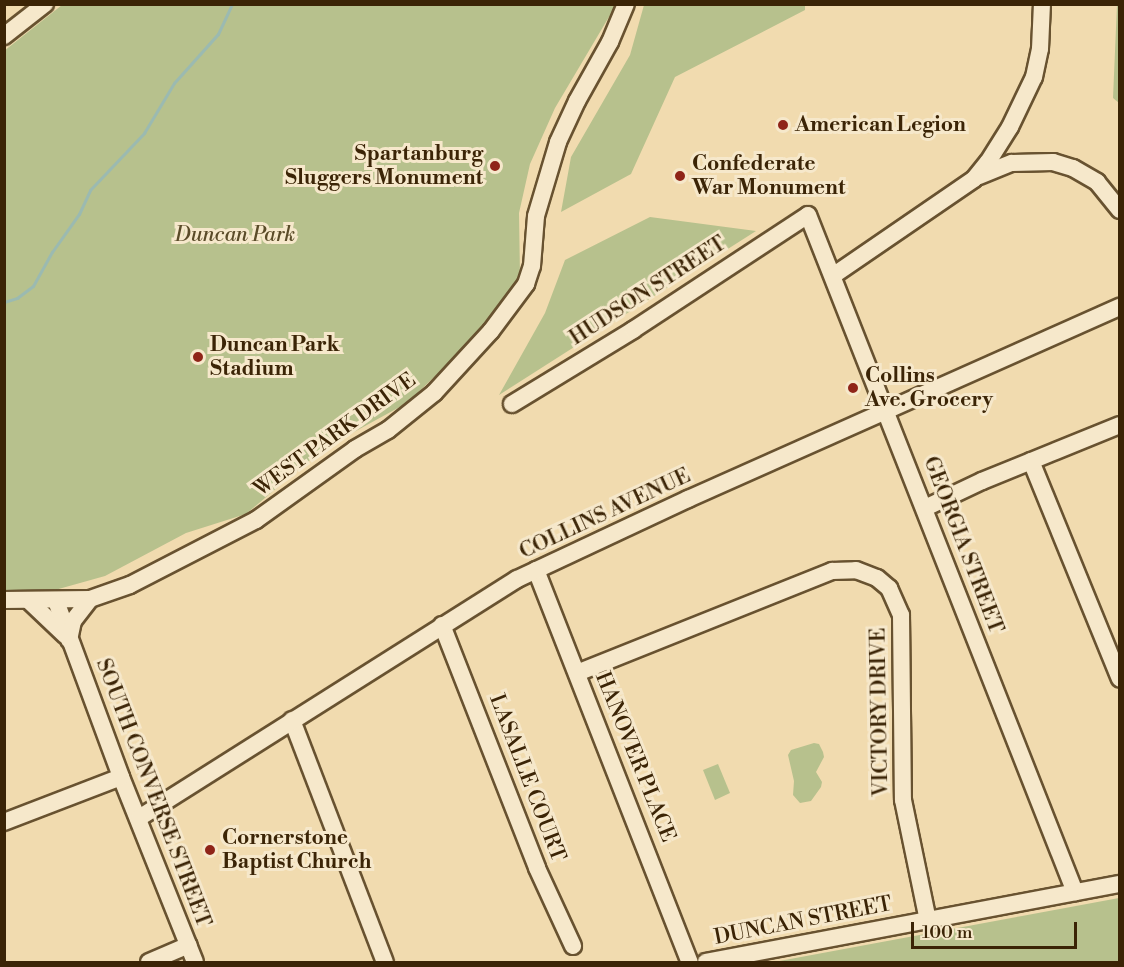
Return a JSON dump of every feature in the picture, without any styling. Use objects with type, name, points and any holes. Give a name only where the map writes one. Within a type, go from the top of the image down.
[{"type":"street","points":[[4,36],[45,4]]},
{"type":"street","name":"WEST PARK DRIVE","points":[[4,600],[90,599],[130,585],[256,520],[355,449],[401,420],[454,373],[491,331],[526,284],[532,266],[536,216],[558,142],[577,101],[610,42],[626,4]]},
{"type":"street","points":[[974,179],[1005,136],[1034,77],[1040,49],[1042,4]]},
{"type":"street","points":[[834,275],[974,179],[1012,163],[1053,162],[1073,168],[1091,178],[1106,191],[1119,210]]},
{"type":"street","name":"GEORGIA STREET","points":[[808,215],[834,275],[1076,892]]},
{"type":"street","name":"HUDSON STREET","points":[[512,404],[633,330],[808,215]]},
{"type":"street","name":"COLLINS AVENUE","points":[[139,818],[442,625],[536,570],[886,410],[1119,307]]},
{"type":"street","points":[[925,508],[1119,425]]},
{"type":"street","points":[[1031,461],[1119,679]]},
{"type":"street","name":"HANOVER PLACE","points":[[536,570],[690,963]]},
{"type":"street","name":"VICTORY DRIVE","points":[[577,672],[832,571],[856,570],[878,578],[893,595],[901,615],[903,800],[928,921]]},
{"type":"street","points":[[69,640],[73,621],[90,599]]},
{"type":"street","name":"SOUTH CONVERSE STREET","points":[[29,601],[44,613],[69,640]]},
{"type":"street","name":"SOUTH CONVERSE STREET","points":[[56,601],[121,777],[195,963]]},
{"type":"street","name":"LASALLE COURT","points":[[442,625],[537,868],[573,946]]},
{"type":"street","points":[[292,720],[385,963]]},
{"type":"street","points":[[4,822],[121,777]]},
{"type":"street","name":"DUNCAN STREET","points":[[706,963],[1119,884]]},
{"type":"street","points":[[149,963],[189,945]]},
{"type":"green space","points":[[805,4],[805,10],[675,77],[631,174],[561,212],[571,157],[630,55],[644,5]]},
{"type":"green space","name":"Duncan Park","points":[[62,5],[616,5],[555,108],[530,164],[519,213],[520,275],[479,334],[407,403],[323,449],[246,514],[186,533],[105,576],[55,590],[5,591],[4,51]]},
{"type":"green space","points":[[1117,5],[1120,5],[1119,103],[1113,98]]},
{"type":"green space","points":[[650,217],[756,231],[499,395],[545,313],[565,260]]},
{"type":"green space","points":[[814,743],[819,744],[824,757],[816,772],[822,782],[821,787],[811,801],[800,803],[793,795],[794,781],[788,755],[791,750]]},
{"type":"green space","points":[[718,764],[730,793],[715,800],[703,770]]},
{"type":"green space","points":[[1119,898],[1119,962],[774,962],[1022,916]]},
{"type":"waterway","points":[[4,302],[17,298],[33,286],[52,252],[79,214],[90,190],[144,133],[174,83],[218,34],[232,4]]},
{"type":"place","name":"American Legion","points":[[783,125]]},
{"type":"place","name":"Spartanburg Sluggers Monument","points":[[495,166]]},
{"type":"place","name":"Confederate War Monument","points":[[680,176]]},
{"type":"place","name":"Duncan Park Stadium","points":[[198,357]]},
{"type":"place","name":"Collins Ave. Grocery","points":[[853,388]]},
{"type":"place","name":"Cornerstone Baptist Church","points":[[210,850]]}]
